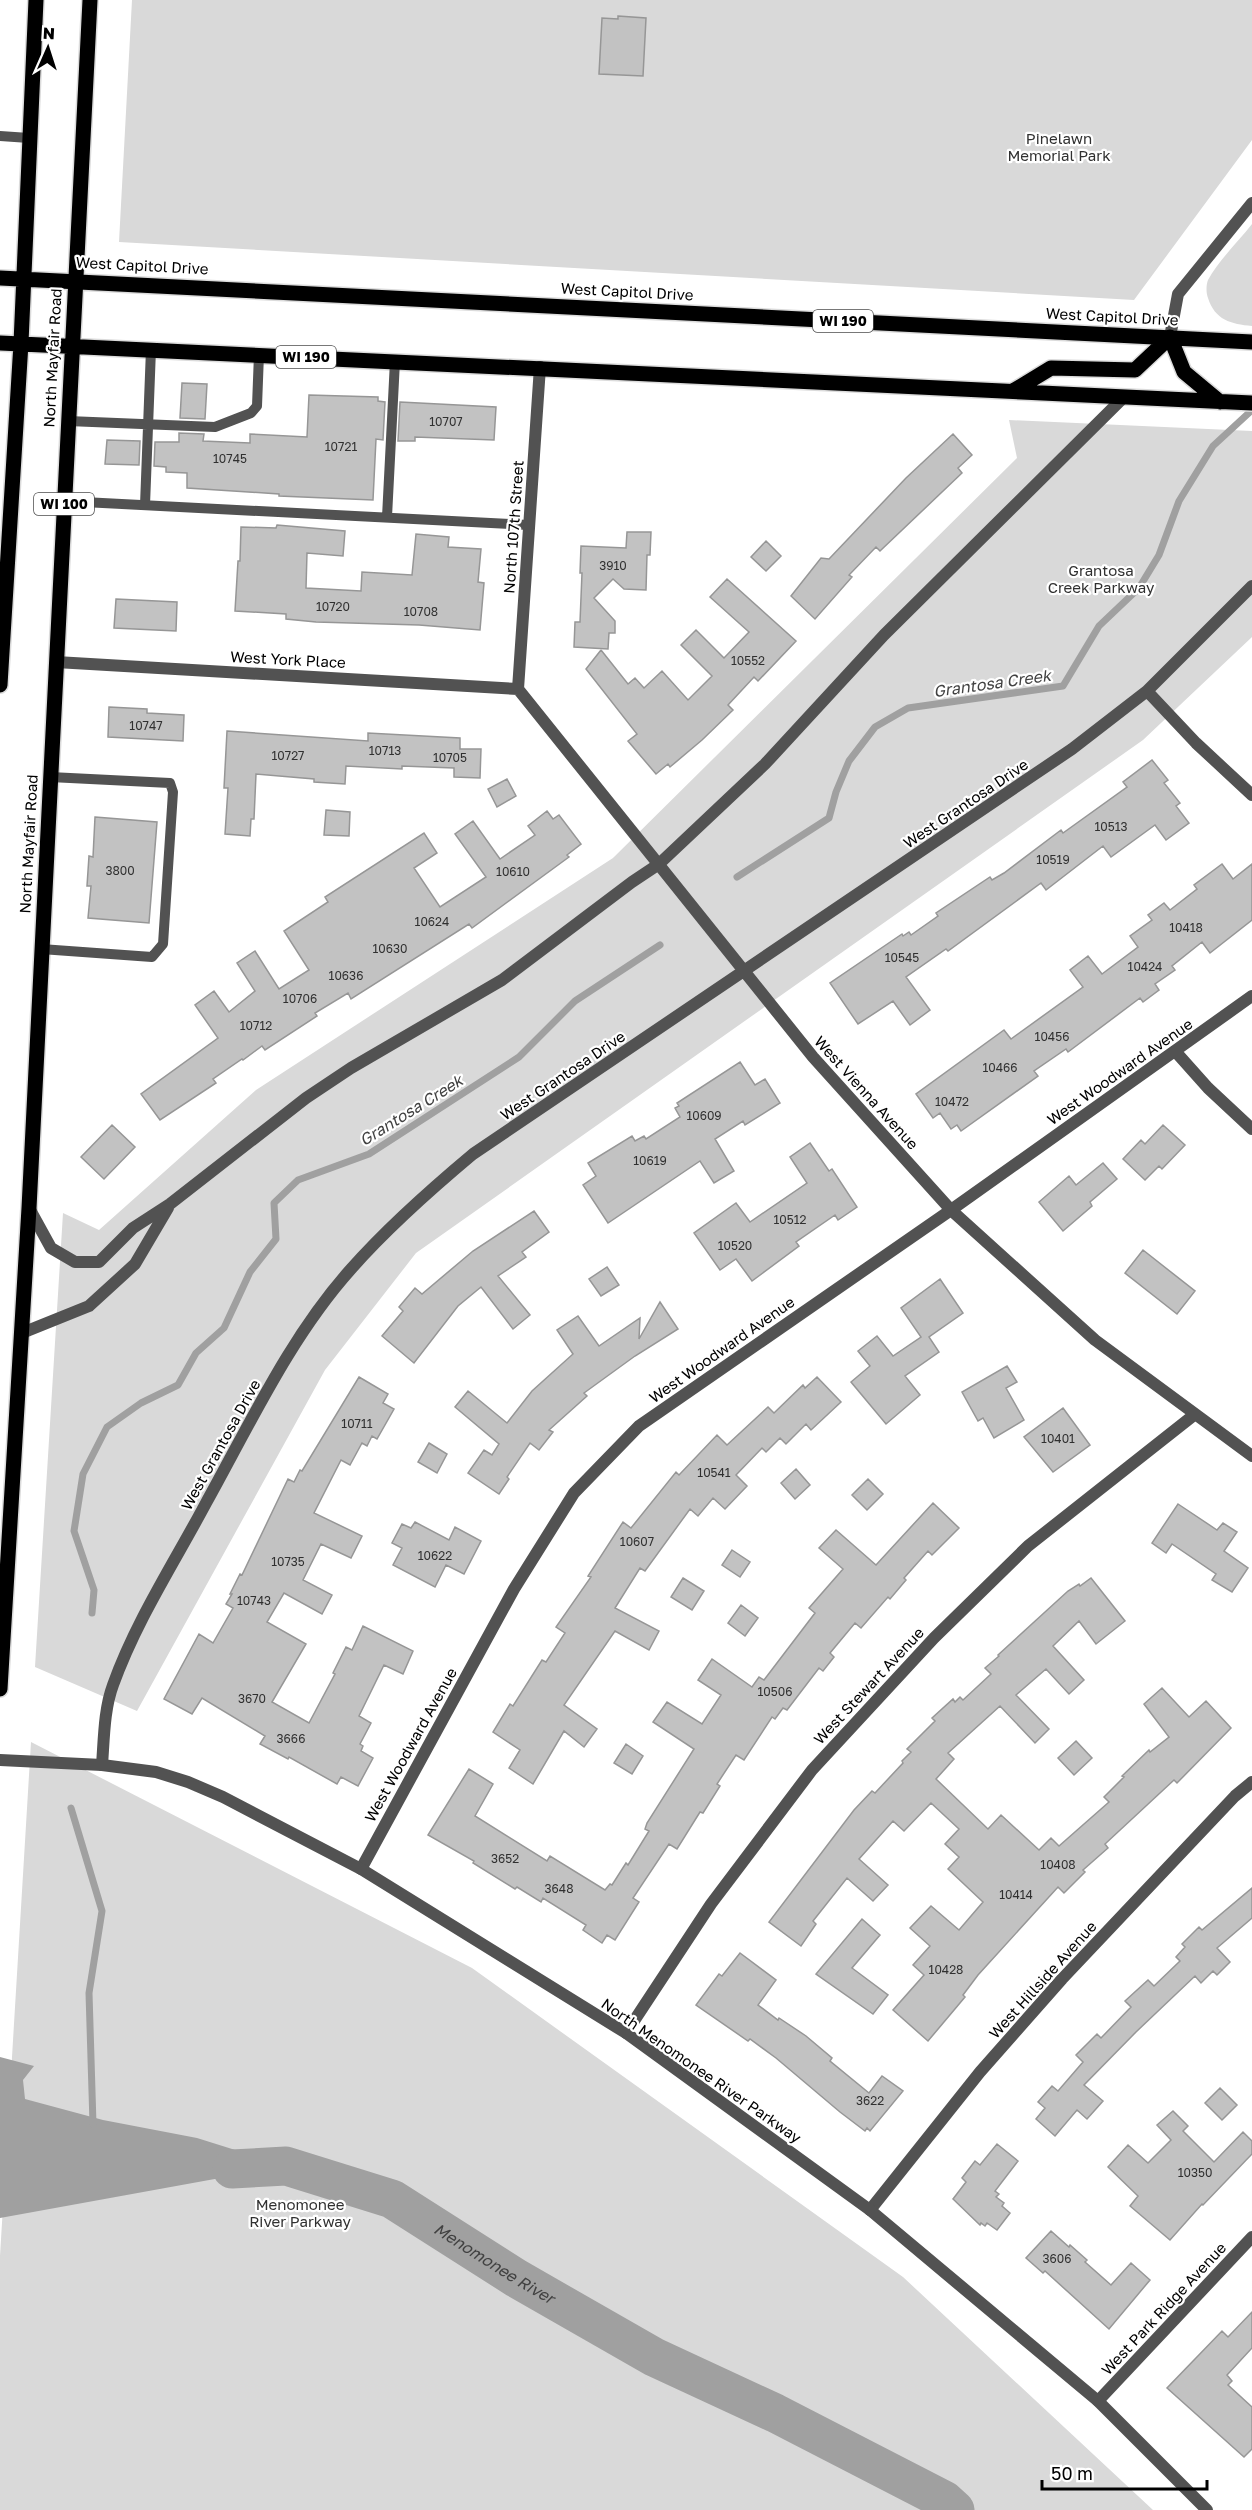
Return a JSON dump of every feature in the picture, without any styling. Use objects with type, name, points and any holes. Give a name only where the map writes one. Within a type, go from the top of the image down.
[{"type":"main road","name":"WI 100","points":[[0,685],[21,343],[22,278],[36,0]]},
{"type":"main road","name":"North Mayfair Road","points":[[0,1689],[29,1208],[90,0]]},
{"type":"main road","name":"West Capitol Drive","points":[[0,278],[75,280],[1252,342]]},
{"type":"main road","points":[[1013,391],[1051,368],[1135,370],[1170,337],[1184,372],[1220,402]]},
{"type":"main road","name":"WI 190","points":[[0,343],[540,367],[1252,403]]},
{"type":"street","points":[[1170,337],[1178,294],[1252,203]]},
{"type":"street","name":"North 107th Street","points":[[518,689],[540,367]]},
{"type":"street","points":[[29,1208],[51,1248],[75,1262],[99,1262],[134,1228],[170,1204],[306,1098],[351,1068],[502,980],[659,864],[765,764],[884,635],[1124,398]]},
{"type":"street","name":"West Grantosa Drive","points":[[102,1765],[104,1733],[112,1687],[133,1637],[263,1400],[308,1326],[350,1270],[406,1211],[473,1154],[1072,749],[1146,691],[1215,626],[1252,586]]},
{"type":"street","name":"West York Place","points":[[56,662],[518,689]]},
{"type":"street","name":"West Vienna Avenue","points":[[518,689],[813,1057],[951,1210],[1095,1340],[1252,1456]]},
{"type":"street","points":[[1146,691],[1196,743],[1252,795]]},
{"type":"street","name":"West Woodward Avenue","points":[[361,1869],[514,1589],[574,1493],[639,1426],[951,1210],[1252,996]]},
{"type":"street","points":[[1175,1051],[1208,1088],[1252,1129]]},
{"type":"street","points":[[22,1333],[89,1306],[135,1264],[170,1204]]},
{"type":"street","name":"West Stewart Avenue","points":[[626,2033],[711,1904],[820,1761],[934,1638],[1028,1546],[1194,1415]]},
{"type":"street","name":"North Menomonee River Parkway","points":[[0,1761],[102,1765],[156,1772],[188,1782],[266,1817],[361,1869],[626,2033],[870,2211],[1098,2401],[1207,2510]]},
{"type":"street","name":"West Hillside Avenue","points":[[870,2211],[980,2072],[1062,1979],[1235,1796],[1252,1782]]},
{"type":"street","name":"West Park Ridge Avenue","points":[[1098,2401],[1252,2237]]},
{"type":"lane","points":[[0,136],[29,138]]},
{"type":"lane","points":[[145,505],[151,349]]},
{"type":"lane","points":[[68,422],[215,427],[251,413],[257,406],[259,354]]},
{"type":"lane","points":[[387,517],[395,361]]},
{"type":"lane","points":[[64,501],[529,525]]},
{"type":"lane","points":[[41,949],[152,957],[163,944],[173,792],[170,783],[50,777]]},
{"type":"green space","name":"Pinelawn Memorial Park","points":[[132,0],[1252,0],[1252,140],[1134,300],[119,242]]},
{"type":"green space","points":[[1252,224],[1252,326],[1237,324],[1219,316],[1211,305],[1206,289],[1208,280],[1218,265]]},
{"type":"green space","name":"Grantosa Creek Parkway","points":[[1009,420],[1252,431],[1252,637],[1143,740],[416,1253],[325,1370],[137,1711],[35,1667],[63,1213],[99,1230],[256,1090],[613,858],[1017,458]]},
{"type":"green space","name":"Menomonee River Parkway","points":[[31,1742],[472,1968],[903,2277],[1153,2510],[0,2510],[0,2256]]},
{"type":"shaded area","points":[[0,2057],[34,2066],[23,2080],[25,2099],[103,2120],[197,2138],[286,2166],[0,2218]]},
{"type":"building","points":[[618,16],[646,18],[643,76],[599,74],[602,18],[618,19]]},
{"type":"building","points":[[182,383],[207,384],[205,419],[180,418]]},
{"type":"building","points":[[309,395],[378,397],[378,401],[385,402],[383,440],[376,439],[373,500],[279,496],[279,494],[187,488],[187,473],[166,472],[166,467],[154,466],[155,442],[179,442],[179,433],[204,434],[203,441],[250,443],[250,434],[307,437]]},
{"type":"building","points":[[400,402],[496,407],[494,440],[415,437],[415,441],[398,441]]},
{"type":"building","points":[[953,434],[972,455],[958,468],[962,473],[880,551],[876,547],[849,575],[852,577],[815,619],[791,596],[821,558],[829,559],[906,478]]},
{"type":"building","points":[[107,440],[140,441],[139,465],[105,464]]},
{"type":"building","points":[[277,525],[345,531],[343,556],[307,553],[306,588],[361,591],[362,572],[412,575],[416,534],[449,537],[448,547],[481,549],[478,582],[484,583],[480,630],[419,625],[316,622],[286,619],[286,614],[235,611],[241,527],[276,528]]},
{"type":"building","points":[[627,532],[651,532],[650,555],[647,555],[646,590],[624,589],[613,579],[594,598],[615,621],[615,633],[609,633],[608,649],[574,647],[575,622],[580,622],[581,546],[626,548]]},
{"type":"building","points":[[766,541],[781,556],[766,571],[751,557]]},
{"type":"building","points":[[727,579],[796,641],[758,681],[754,677],[728,705],[733,710],[702,740],[670,767],[668,764],[656,774],[628,741],[637,734],[586,669],[601,650],[628,684],[635,678],[644,688],[662,671],[688,700],[712,676],[681,645],[696,630],[724,658],[749,632],[710,597]]},
{"type":"building","points":[[116,599],[177,602],[176,631],[114,628]]},
{"type":"building","points":[[109,707],[147,709],[147,713],[184,715],[183,741],[108,737]]},
{"type":"building","points":[[227,731],[368,741],[368,733],[460,738],[460,749],[481,749],[480,778],[454,777],[454,768],[402,766],[402,769],[346,766],[345,784],[256,774],[254,819],[251,819],[250,836],[225,834],[228,788],[224,788]]},
{"type":"building","points":[[1152,760],[1168,780],[1164,783],[1180,803],[1176,806],[1189,823],[1166,840],[1155,825],[1111,857],[1103,846],[1046,890],[1041,883],[948,951],[946,949],[906,977],[930,1010],[910,1025],[893,1001],[858,1024],[830,983],[902,934],[903,936],[909,932],[911,935],[938,916],[936,913],[990,877],[992,880],[1004,873],[1061,830],[1063,833],[1127,787],[1123,782]]},
{"type":"building","points":[[507,779],[516,796],[497,807],[488,789]]},
{"type":"building","points":[[326,810],[350,812],[349,836],[324,835]]},
{"type":"building","points":[[547,811],[553,819],[559,815],[581,844],[567,855],[569,857],[472,928],[469,924],[351,999],[348,993],[315,1013],[317,1016],[265,1050],[262,1046],[213,1079],[216,1083],[160,1120],[141,1094],[218,1038],[195,1005],[214,991],[229,1012],[255,991],[237,963],[255,951],[279,989],[309,970],[284,931],[328,902],[325,897],[424,833],[437,853],[414,868],[440,907],[486,877],[455,834],[473,821],[500,859],[535,835],[528,826]]},
{"type":"building","points":[[95,817],[157,822],[149,923],[88,918],[91,886],[87,886],[89,856],[93,857]]},
{"type":"building","points":[[1222,864],[1233,879],[1252,864],[1252,920],[1210,953],[1202,942],[1172,966],[1175,970],[1155,984],[1159,990],[1143,1002],[1140,998],[1068,1052],[1066,1049],[1034,1071],[1038,1076],[961,1131],[957,1125],[951,1129],[940,1113],[933,1118],[916,1094],[1004,1030],[1011,1039],[1083,987],[1070,970],[1088,956],[1102,974],[1138,947],[1130,936],[1152,920],[1148,915],[1164,903],[1170,910],[1197,889],[1194,885]]},
{"type":"building","points":[[740,1062],[755,1085],[765,1079],[780,1103],[745,1125],[743,1121],[715,1139],[734,1171],[714,1183],[700,1161],[608,1223],[583,1185],[596,1176],[588,1163],[632,1136],[635,1141],[644,1136],[646,1139],[680,1117],[675,1108],[679,1106],[677,1103]]},
{"type":"building","points":[[112,1125],[135,1147],[104,1179],[81,1157]]},
{"type":"building","points":[[1163,1125],[1185,1145],[1162,1169],[1159,1166],[1145,1180],[1123,1159],[1141,1140],[1145,1144]]},
{"type":"building","points":[[810,1143],[829,1171],[832,1169],[857,1207],[838,1220],[835,1215],[796,1242],[799,1246],[752,1281],[736,1259],[720,1270],[694,1233],[736,1203],[750,1222],[807,1183],[790,1157]]},
{"type":"building","points":[[1103,1163],[1117,1179],[1090,1202],[1092,1206],[1063,1231],[1039,1202],[1069,1176],[1076,1185]]},
{"type":"building","points":[[534,1211],[549,1232],[522,1252],[526,1257],[498,1276],[530,1315],[513,1329],[481,1287],[458,1306],[414,1363],[382,1336],[403,1311],[399,1307],[415,1288],[422,1294],[473,1251]]},
{"type":"building","points":[[1143,1250],[1195,1291],[1177,1314],[1125,1273]]},
{"type":"building","points":[[607,1267],[619,1285],[601,1296],[589,1279]]},
{"type":"building","points":[[940,1279],[963,1313],[929,1337],[939,1352],[905,1376],[920,1395],[886,1424],[851,1382],[870,1366],[858,1351],[877,1336],[893,1356],[921,1337],[901,1308]]},
{"type":"building","points":[[660,1302],[678,1329],[635,1356],[584,1393],[587,1396],[549,1430],[553,1432],[539,1450],[530,1443],[507,1477],[509,1479],[499,1494],[468,1473],[484,1450],[492,1455],[499,1444],[455,1407],[468,1391],[507,1423],[532,1391],[573,1354],[557,1330],[578,1316],[599,1346],[640,1318],[639,1339]]},
{"type":"building","points":[[1007,1366],[1017,1382],[1006,1388],[1024,1420],[994,1438],[983,1418],[978,1421],[962,1392]]},
{"type":"building","points":[[359,1377],[388,1394],[383,1403],[394,1409],[377,1439],[372,1436],[367,1446],[362,1443],[350,1465],[341,1460],[314,1513],[362,1536],[351,1558],[321,1544],[303,1580],[332,1595],[322,1614],[284,1593],[267,1622],[306,1644],[272,1702],[309,1723],[335,1674],[333,1673],[346,1647],[352,1650],[363,1626],[413,1651],[403,1674],[384,1665],[359,1716],[371,1723],[360,1744],[363,1746],[361,1751],[373,1758],[358,1786],[341,1777],[337,1784],[289,1757],[288,1759],[260,1744],[265,1736],[202,1698],[192,1714],[164,1699],[199,1634],[213,1643],[233,1608],[226,1604],[232,1594],[230,1594],[240,1574],[242,1575],[288,1479],[294,1482],[300,1470],[302,1471]]},
{"type":"building","points":[[817,1377],[841,1402],[811,1430],[806,1424],[786,1444],[780,1438],[766,1452],[762,1448],[736,1475],[747,1486],[725,1509],[713,1498],[698,1516],[690,1509],[645,1571],[640,1568],[615,1608],[659,1631],[649,1650],[615,1631],[564,1705],[597,1729],[584,1747],[564,1731],[533,1784],[509,1768],[520,1750],[493,1732],[510,1704],[513,1706],[542,1660],[546,1662],[565,1633],[556,1627],[591,1577],[588,1576],[623,1522],[631,1528],[676,1472],[679,1475],[717,1435],[727,1445],[768,1407],[774,1413],[803,1385],[805,1388]]},
{"type":"building","points":[[1063,1408],[1090,1445],[1053,1472],[1024,1437]]},
{"type":"building","points":[[429,1443],[447,1454],[437,1473],[418,1462]]},
{"type":"building","points":[[796,1469],[810,1485],[795,1499],[781,1483]]},
{"type":"building","points":[[868,1479],[883,1494],[867,1510],[852,1495]]},
{"type":"building","points":[[933,1503],[959,1528],[932,1555],[928,1551],[904,1578],[906,1580],[890,1599],[888,1597],[861,1628],[855,1623],[830,1653],[834,1657],[823,1671],[819,1668],[787,1710],[783,1708],[775,1719],[772,1717],[744,1760],[736,1755],[717,1784],[720,1786],[703,1813],[700,1812],[677,1849],[669,1844],[633,1898],[639,1902],[615,1940],[607,1935],[602,1943],[583,1930],[586,1925],[543,1898],[541,1902],[517,1887],[515,1889],[473,1863],[474,1861],[428,1835],[469,1769],[493,1784],[475,1816],[547,1861],[550,1856],[605,1890],[610,1884],[612,1885],[626,1863],[628,1865],[649,1831],[645,1829],[647,1823],[694,1749],[653,1722],[667,1702],[702,1724],[721,1695],[698,1680],[712,1659],[752,1687],[759,1677],[764,1680],[815,1613],[809,1608],[843,1569],[819,1548],[836,1530],[876,1565]]},
{"type":"building","points":[[1178,1504],[1217,1530],[1223,1523],[1237,1532],[1224,1551],[1248,1568],[1232,1592],[1212,1580],[1216,1574],[1172,1544],[1166,1553],[1152,1543]]},
{"type":"building","points":[[415,1522],[449,1540],[455,1527],[481,1541],[464,1574],[446,1565],[435,1587],[393,1565],[402,1548],[392,1543],[402,1524],[411,1528]]},
{"type":"building","points":[[732,1550],[750,1562],[740,1577],[722,1565]]},
{"type":"building","points":[[683,1578],[704,1591],[692,1610],[671,1597]]},
{"type":"building","points":[[1091,1578],[1125,1621],[1096,1644],[1079,1621],[1053,1646],[1084,1680],[1069,1694],[1046,1669],[1016,1695],[1049,1729],[1035,1743],[1000,1706],[948,1753],[954,1759],[936,1779],[988,1829],[1001,1815],[1039,1850],[1051,1838],[1059,1846],[1109,1802],[1104,1797],[1124,1777],[1122,1776],[1149,1750],[1150,1752],[1169,1737],[1144,1704],[1162,1688],[1189,1717],[1206,1701],[1231,1728],[1177,1783],[1174,1780],[1105,1844],[1108,1848],[1083,1870],[1085,1872],[1064,1893],[1058,1887],[978,1975],[963,1995],[965,1997],[928,2041],[893,2010],[924,1975],[913,1965],[930,1946],[910,1928],[931,1906],[959,1930],[983,1902],[948,1869],[959,1857],[945,1844],[959,1829],[931,1803],[904,1831],[893,1821],[859,1859],[888,1885],[873,1901],[847,1878],[813,1921],[816,1924],[801,1946],[769,1922],[854,1810],[872,1791],[875,1793],[903,1763],[902,1761],[911,1752],[907,1749],[935,1721],[932,1718],[953,1699],[955,1702],[960,1697],[963,1700],[991,1674],[985,1668],[998,1655],[1068,1591]]},
{"type":"building","points":[[741,1605],[758,1618],[745,1636],[728,1623]]},
{"type":"building","points":[[1076,1741],[1092,1758],[1074,1775],[1058,1758]]},
{"type":"building","points":[[626,1744],[643,1756],[632,1774],[614,1763]]},
{"type":"building","points":[[1252,1888],[1252,1918],[1217,1948],[1230,1962],[1217,1975],[1213,1971],[1201,1983],[1195,1976],[1136,2032],[1084,2085],[1103,2101],[1087,2119],[1077,2110],[1055,2136],[1036,2119],[1045,2108],[1038,2102],[1052,2086],[1058,2091],[1083,2062],[1076,2055],[1097,2034],[1101,2038],[1131,2007],[1125,2001],[1148,1980],[1154,1986],[1180,1961],[1176,1957],[1185,1947],[1182,1944],[1199,1927],[1202,1930]]},
{"type":"building","points":[[862,1919],[880,1935],[852,1968],[888,1995],[873,2014],[816,1974]]},
{"type":"building","points":[[740,1953],[776,1980],[758,2005],[806,2036],[832,2058],[830,2061],[869,2093],[882,2076],[903,2091],[870,2131],[867,2128],[865,2131],[840,2112],[750,2039],[748,2041],[696,2005],[719,1974],[722,1976]]},
{"type":"building","points":[[1220,2088],[1237,2105],[1222,2120],[1205,2103]]},
{"type":"building","points":[[1173,2111],[1188,2126],[1183,2131],[1214,2162],[1243,2132],[1252,2141],[1252,2154],[1170,2240],[1130,2206],[1138,2196],[1108,2167],[1128,2145],[1148,2163],[1171,2140],[1157,2125]]},
{"type":"building","points":[[997,2144],[1018,2161],[995,2191],[999,2194],[996,2197],[1004,2203],[1002,2206],[1010,2213],[997,2230],[987,2223],[985,2226],[981,2223],[980,2225],[953,2199],[966,2182],[962,2178],[975,2161],[980,2165]]},
{"type":"building","points":[[1051,2231],[1087,2260],[1085,2262],[1111,2285],[1131,2263],[1150,2280],[1109,2329],[1045,2271],[1043,2273],[1026,2258]]},
{"type":"building","points":[[1252,2312],[1252,2348],[1227,2375],[1232,2381],[1228,2385],[1252,2407],[1252,2449],[1244,2457],[1167,2388],[1222,2331],[1228,2337]]},
{"type":"waterway","name":"Grantosa Creek","points":[[737,877],[829,818],[836,792],[849,761],[875,727],[908,708],[1063,686],[1099,626],[1139,588],[1159,555],[1179,501],[1213,446],[1252,410]]},
{"type":"waterway","name":"Grantosa Creek","points":[[92,1613],[94,1590],[74,1531],[83,1474],[107,1427],[141,1403],[178,1385],[196,1353],[224,1328],[250,1272],[276,1239],[274,1203],[298,1180],[369,1154],[519,1057],[575,1001],[660,945]]},
{"type":"waterway","points":[[71,1808],[102,1911],[89,1993],[93,2124]]},
{"type":"waterway","name":"Menomonee River","points":[[232,2169],[286,2166],[392,2199],[516,2278],[654,2357],[775,2413],[944,2500],[955,2510]]}]
